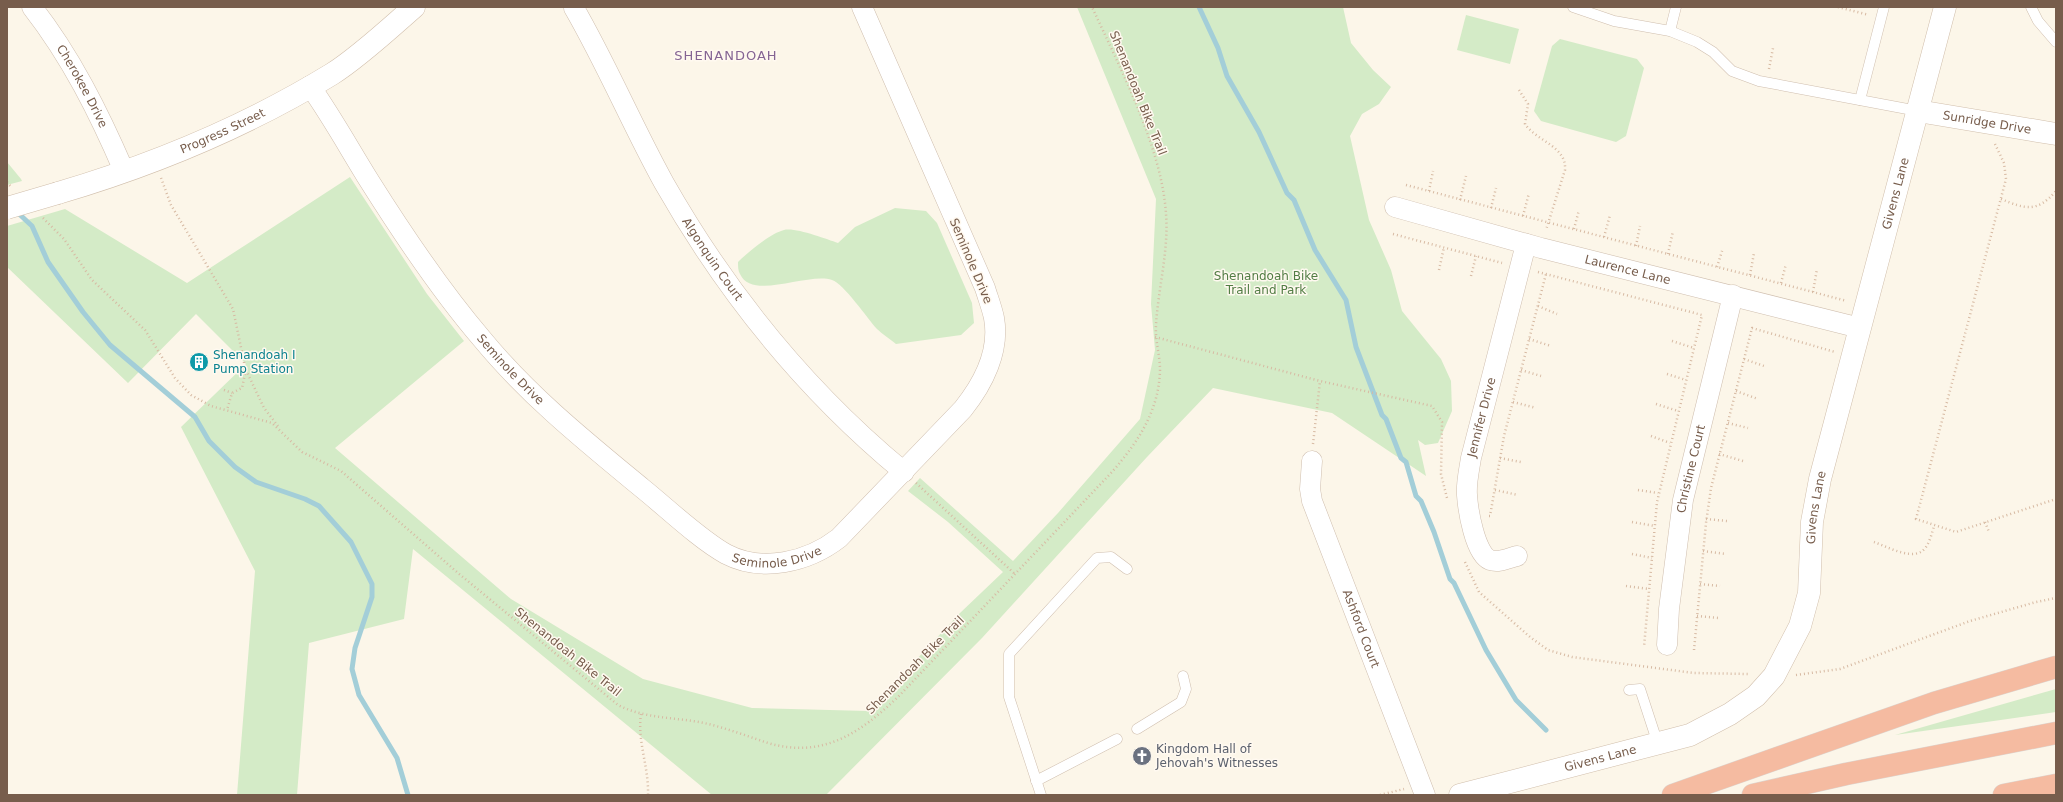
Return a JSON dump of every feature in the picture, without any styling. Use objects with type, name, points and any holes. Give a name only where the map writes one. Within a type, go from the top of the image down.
[{"type":"highway","points":[[1673,795],[1934,704],[2056,666]]},
{"type":"highway","points":[[1753,795],[1846,774],[2056,733]]},
{"type":"highway","points":[[2004,795],[2056,785]]},
{"type":"street","name":"Cherokee Drive","points":[[32,7],[65,53],[86,88],[124,171]]},
{"type":"street","name":"Progress Street","points":[[10,199],[58,193],[124,171],[194,145],[258,114],[333,73],[414,7]]},
{"type":"street","name":"Seminole Drive","points":[[310,86],[407,239],[456,307],[496,355],[536,397],[570,429],[726,554],[751,561],[773,563],[799,559],[819,552],[839,538],[963,409],[979,388],[988,368],[993,348],[994,318],[976,267],[862,7]]},
{"type":"street","name":"Givens Lane","points":[[1460,795],[1690,735],[1730,714],[1756,696],[1774,676],[1800,626],[1809,593],[1812,522],[1820,479],[1945,7]]},
{"type":"street","name":"Algonquin Court","points":[[574,8],[606,66],[664,182],[721,274],[752,315],[819,392],[904,472]]},
{"type":"street","name":"Sunridge Drive","points":[[1918,112],[2056,134]]},
{"type":"street","name":"Laurence Lane","points":[[1395,207],[1526,244],[1860,328]]},
{"type":"street","name":"Jennifer Drive","points":[[1518,556],[1495,561],[1487,558],[1482,553],[1472,523],[1467,494],[1468,468],[1526,244]]},
{"type":"street","name":"Christine Court","points":[[1667,645],[1669,609],[1683,500],[1733,295]]},
{"type":"street","name":"Ashford Court","points":[[1312,461],[1310,489],[1312,502],[1425,795]]},
{"type":"lane","points":[[1572,7],[1614,21],[1670,31],[1697,42],[1713,52],[1732,71],[1759,81],[1918,112]]},
{"type":"lane","points":[[1670,31],[1676,7]]},
{"type":"lane","points":[[1860,100],[1884,7]]},
{"type":"lane","points":[[2031,7],[2038,21],[2056,42]]},
{"type":"lane","points":[[1041,795],[1009,697],[1009,654],[1097,558],[1111,557],[1127,569]]},
{"type":"lane","points":[[1137,728],[1181,702],[1186,689],[1183,676]]},
{"type":"lane","points":[[1629,690],[1640,689],[1658,744]]},
{"type":"lane","points":[[1036,781],[1117,739]]},
{"type":"path","name":"Shenandoah Bike Trail","points":[[40,214],[64,239],[92,280],[145,330],[175,378],[183,388],[198,400],[272,423],[302,452],[348,476],[458,573],[609,698],[626,708],[641,714],[713,725],[783,746],[811,747],[833,743],[860,729],[894,701],[1016,575],[1112,472],[1145,429],[1154,404],[1160,370],[1155,338],[1166,230],[1164,193],[1153,152],[1141,119],[1092,7]]},
{"type":"path","points":[[1838,7],[1860,12]]},
{"type":"path","points":[[1768,73],[1773,48]]},
{"type":"path","points":[[1519,90],[1528,104],[1526,124],[1529,130],[1560,152],[1566,162],[1565,170],[1550,217]]},
{"type":"path","points":[[1994,142],[2001,154],[2006,174],[2001,199],[1916,519],[1956,532],[2056,499]]},
{"type":"path","points":[[155,160],[171,205],[233,308],[246,370],[264,408],[287,438]]},
{"type":"path","points":[[1429,191],[1433,171]]},
{"type":"path","points":[[1460,200],[1466,176]]},
{"type":"path","points":[[7,182],[10,199]]},
{"type":"path","points":[[1406,185],[1866,306]]},
{"type":"path","points":[[1491,208],[1496,188]]},
{"type":"path","points":[[2001,199],[2024,208],[2032,208],[2047,201],[2056,191]]},
{"type":"path","points":[[1523,216],[1528,194]]},
{"type":"path","points":[[1574,229],[1579,210]]},
{"type":"path","points":[[1604,237],[1610,215]]},
{"type":"path","points":[[1636,246],[1640,226]]},
{"type":"path","points":[[1668,254],[1673,231]]},
{"type":"path","points":[[1392,234],[1702,316],[1658,493],[1644,647]]},
{"type":"path","points":[[1439,270],[1444,247]]},
{"type":"path","points":[[1718,267],[1723,248]]},
{"type":"path","points":[[1750,275],[1754,253]]},
{"type":"path","points":[[1471,276],[1476,256]]},
{"type":"path","points":[[1781,284],[1786,264]]},
{"type":"path","points":[[1813,292],[1817,269]]},
{"type":"path","points":[[1485,516],[1490,516],[1500,458],[1546,274]]},
{"type":"path","points":[[1538,306],[1557,314]]},
{"type":"path","points":[[1694,650],[1706,519],[1711,488],[1752,328],[1838,353]]},
{"type":"path","points":[[1155,338],[1320,381],[1432,406],[1442,422],[1441,474],[1449,504]]},
{"type":"path","points":[[1529,339],[1551,346]]},
{"type":"path","points":[[1672,342],[1694,348]]},
{"type":"path","points":[[1744,359],[1764,366]]},
{"type":"path","points":[[224,390],[232,393],[239,391],[244,384],[244,362]]},
{"type":"path","points":[[1521,370],[1540,376]]},
{"type":"path","points":[[1667,374],[1686,380]]},
{"type":"path","points":[[1312,461],[1320,381]]},
{"type":"path","points":[[1736,391],[1758,398]]},
{"type":"path","points":[[227,410],[232,393]]},
{"type":"path","points":[[1513,402],[1536,408]]},
{"type":"path","points":[[1656,404],[1678,411]]},
{"type":"path","points":[[1728,423],[1748,428]]},
{"type":"path","points":[[1651,436],[1670,443]]},
{"type":"path","points":[[1719,454],[1743,461]]},
{"type":"path","points":[[1500,458],[1521,462]]},
{"type":"path","points":[[904,472],[1016,575]]},
{"type":"path","points":[[1495,490],[1518,495]]},
{"type":"path","points":[[1638,490],[1658,493]]},
{"type":"path","points":[[1706,519],[1727,521]]},
{"type":"path","points":[[1632,522],[1655,526]]},
{"type":"path","points":[[1985,522],[1989,532]]},
{"type":"path","points":[[1874,542],[1910,555],[1920,553],[1927,546],[1934,526]]},
{"type":"path","points":[[1703,551],[1726,554]]},
{"type":"path","points":[[1632,554],[1652,558]]},
{"type":"path","points":[[1463,558],[1479,592],[1530,637],[1548,650],[1572,657],[1694,673],[1793,676],[1840,669],[1970,621],[2036,602],[2056,598]]},
{"type":"path","points":[[1700,584],[1720,586]]},
{"type":"path","points":[[1626,586],[1649,589]]},
{"type":"path","points":[[1697,616],[1720,618]]},
{"type":"path","points":[[641,714],[640,737],[647,768],[648,795]]},
{"type":"path","points":[[1380,795],[1397,790]]},
{"type":"green space","name":"Shenandoah Bike Trail and Park","points":[[1077,7],[1343,7],[1351,43],[1373,70],[1391,87],[1379,104],[1362,114],[1350,136],[1369,220],[1391,270],[1402,311],[1441,359],[1451,381],[1452,411],[1438,443],[1425,445],[1418,440],[1426,476],[1332,413],[1213,388],[1147,457],[982,638],[826,795],[712,795],[413,549],[404,619],[309,643],[297,795],[237,795],[255,571],[181,427],[246,364],[196,314],[128,383],[7,267],[7,226],[65,209],[187,283],[350,177],[427,294],[464,341],[335,448],[511,599],[643,679],[752,708],[868,711],[960,613],[1003,572],[948,522],[908,491],[920,478],[1013,561],[1058,513],[1140,419],[1155,350],[1151,304],[1156,199]]},
{"type":"green space","points":[[1466,15],[1519,29],[1510,64],[1457,50]]},
{"type":"green space","points":[[1560,39],[1637,59],[1644,68],[1626,136],[1616,142],[1541,121],[1534,111],[1552,46]]},
{"type":"green space","points":[[7,162],[21,179],[22,181],[7,185]]},
{"type":"green space","points":[[895,208],[926,211],[937,223],[972,303],[974,323],[961,335],[896,344],[877,329],[849,294],[832,280],[809,279],[768,286],[746,282],[739,273],[738,262],[760,244],[779,232],[784,230],[795,230],[838,243],[855,227]]},
{"type":"green space","points":[[2056,689],[2056,712],[1895,735]]},
{"type":"waterway","points":[[1199,7],[1218,48],[1227,76],[1259,132],[1287,193],[1294,200],[1315,250],[1346,300],[1356,347],[1382,415],[1386,419],[1401,458],[1406,462],[1416,496],[1421,501],[1434,532],[1450,579],[1454,583],[1486,650],[1516,700],[1546,730]]},
{"type":"waterway","points":[[16,211],[32,226],[48,262],[83,312],[110,345],[195,417],[209,441],[235,467],[256,482],[305,499],[319,506],[351,542],[372,584],[372,597],[355,648],[352,669],[359,695],[397,758],[408,795]]},
{"type":"place","name":"Shenandoah I Pump Station","points":[[199,362]]},
{"type":"place","name":"Kingdom Hall of Jehovah's Witnesses","points":[[1142,756]]},
{"type":"district","name":"SHENANDOAH","points":[[726,55]]}]
